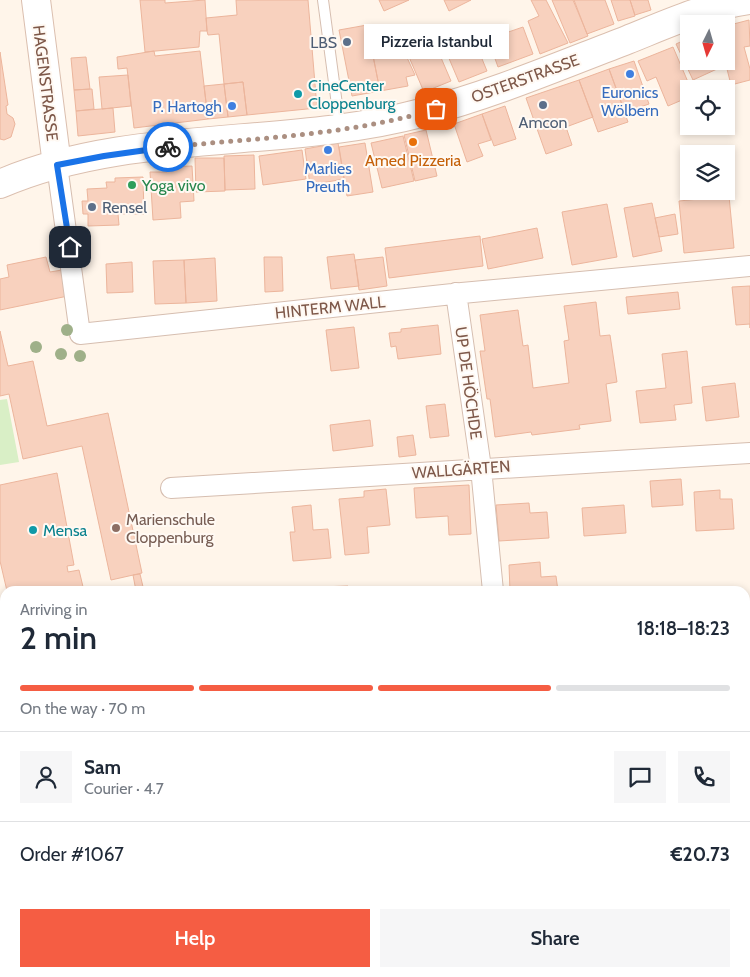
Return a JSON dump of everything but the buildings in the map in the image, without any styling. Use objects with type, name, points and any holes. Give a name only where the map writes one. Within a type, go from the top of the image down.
[{"type":"street","name":"HAGENSTRASSE","points":[[36,0],[57,165]]},
{"type":"street","name":"OSTERSTRASSE","points":[[0,184],[57,165],[146,149],[340,128],[393,120],[457,103],[687,16],[739,1]]},
{"type":"street","name":"HINTERM WALL","points":[[57,165],[70,247],[80,334],[456,293],[750,266]]},
{"type":"street","name":"UP DE HÖCHDE","points":[[456,293],[481,468],[493,586]]},
{"type":"street","name":"WALLGÄRTEN","points":[[171,488],[750,453]]},
{"type":"lane","points":[[323,0],[340,128]]},
{"type":"green space","points":[[7,399],[19,462],[0,465],[0,400]]},
{"type":"way so far","points":[[168,147],[340,128],[393,120],[436,109]]},
{"type":"place","name":"LBS","points":[[347,42]]},
{"type":"place","name":"Euronics Wölbern","points":[[630,74]]},
{"type":"place","name":"CineCenter Cloppenburg","points":[[298,94]]},
{"type":"place","name":"Amcon","points":[[543,105]]},
{"type":"place","name":"P. Hartogh","points":[[232,106]]},
{"type":"place","name":"Pizzeria Istanbul","points":[[436,109]]},
{"type":"place","name":"Amed Pizzeria","points":[[413,142]]},
{"type":"place","name":"Marlies Preuth","points":[[328,150]]},
{"type":"place","name":"Yoga vivo","points":[[132,185]]},
{"type":"place","name":"Rensel","points":[[92,207]]},
{"type":"place","name":"Marienschule Cloppenburg","points":[[116,528]]},
{"type":"place","name":"Mensa","points":[[33,530]]},
{"type":"route","points":[[70,247],[57,165],[146,149],[168,147]]}]
